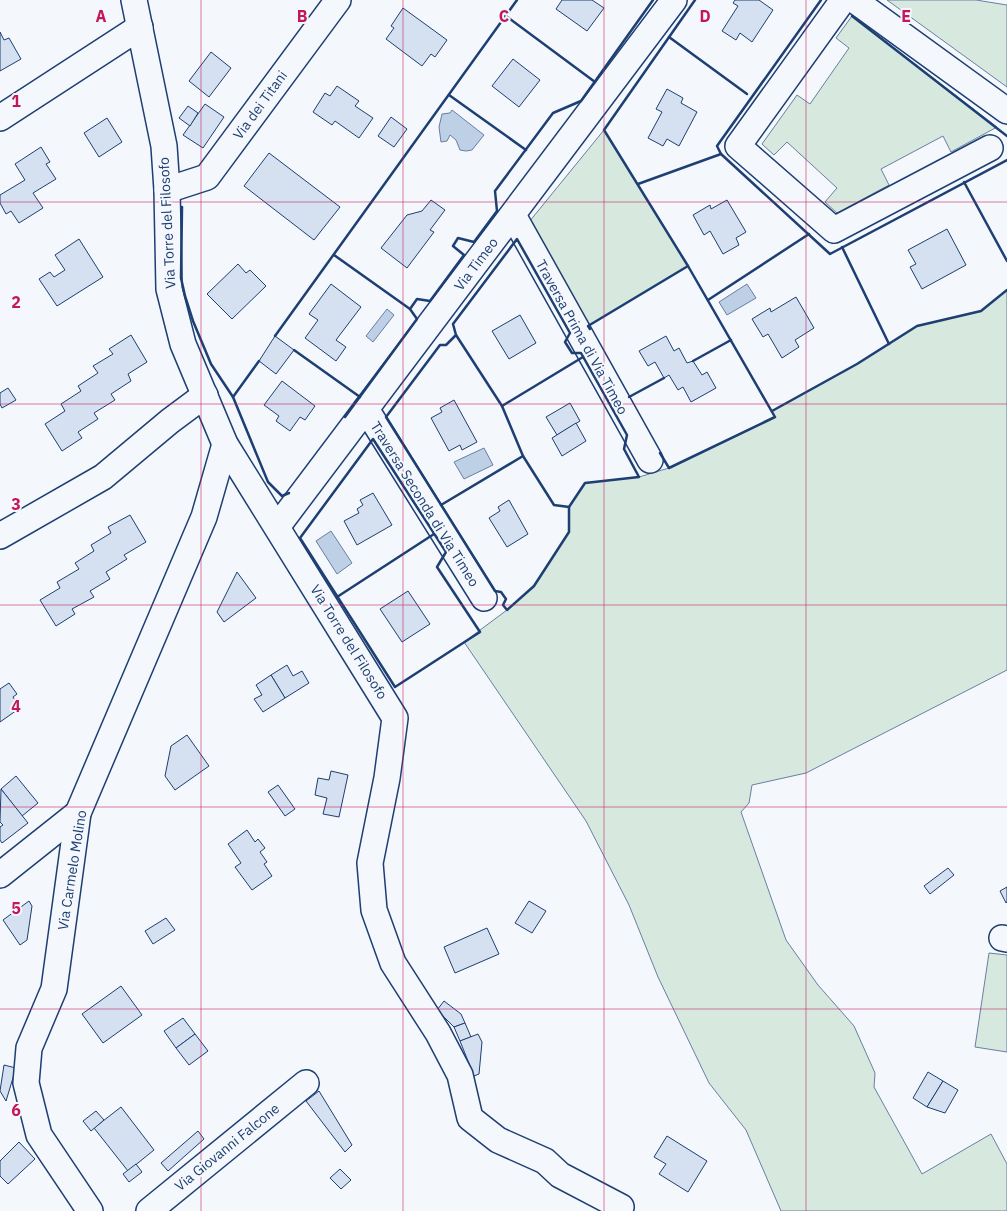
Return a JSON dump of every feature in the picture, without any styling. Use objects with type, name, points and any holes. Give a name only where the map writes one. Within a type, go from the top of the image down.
[{"type":"street","name":"Via Torre del Filosofo","points":[[134,0],[164,146],[169,289],[183,344],[225,444],[395,718],[388,778],[370,863],[374,910],[393,963],[438,1033],[460,1075],[470,1118],[498,1140],[545,1161],[560,1174],[622,1206]]},
{"type":"street","points":[[312,0],[315,30]]},
{"type":"street","name":"Via dei Titani","points":[[167,190],[207,177],[338,0]]},
{"type":"street","name":"Via Timeo","points":[[278,528],[674,0]]},
{"type":"street","points":[[843,0],[738,146],[834,230],[990,148]]},
{"type":"street","points":[[854,0],[1007,111]]},
{"type":"street","points":[[0,118],[140,28]]},
{"type":"street","name":"Traversa Prima di Via Timeo","points":[[513,215],[650,460]]},
{"type":"street","points":[[0,536],[103,477],[170,421],[205,395]]},
{"type":"street","name":"Traversa Seconda di Via Timeo","points":[[366,410],[484,598]]},
{"type":"street","name":"Via Carmelo Molino","points":[[90,1211],[39,1135],[26,1083],[29,1048],[54,989],[78,813],[204,517],[225,444]]},
{"type":"street","points":[[0,875],[78,813]]},
{"type":"street","name":"Via Giovanni Falcone","points":[[149,1211],[306,1083]]},
{"type":"shaded area","points":[[887,0],[976,0],[1007,5],[1007,87]]},
{"type":"shaded area","points":[[852,16],[997,127],[951,152],[943,136],[881,169],[889,185],[837,213],[825,202],[837,188],[787,142],[774,155],[762,144],[797,95],[810,104],[849,48],[836,38]]},
{"type":"shaded area","points":[[604,130],[688,266],[588,326],[529,222]]},
{"type":"shaded area","points":[[1007,290],[1007,670],[806,773],[752,785],[749,803],[741,812],[786,940],[818,985],[854,1026],[875,1073],[874,1087],[922,1174],[991,1134],[1007,1164],[1007,1211],[781,1211],[746,1130],[709,1083],[658,977],[629,905],[586,821],[464,642],[507,610],[534,586],[569,532],[569,507],[585,483],[639,477],[669,468],[774,417],[772,411],[857,364],[917,326],[981,311]]},
{"type":"shaded area","points":[[989,953],[1007,955],[1007,1052],[975,1047]]},
{"type":"water","points":[[452,110],[484,135],[472,150],[460,150],[456,140],[450,135],[447,141],[441,142],[439,127],[442,114],[450,113]]},
{"type":"water","points":[[747,284],[756,298],[727,315],[719,302]]},
{"type":"water","points":[[387,309],[394,315],[373,342],[366,336]]},
{"type":"water","points":[[484,448],[493,465],[464,479],[454,462]]},
{"type":"water","points":[[331,531],[352,563],[337,574],[316,541]]},
{"type":"building","points":[[562,0],[592,0],[604,8],[587,31],[556,9]]},
{"type":"building","points":[[735,0],[759,0],[773,10],[752,42],[740,33],[736,40],[722,31],[738,6],[733,3]]},
{"type":"building","points":[[403,8],[447,40],[435,57],[431,54],[422,66],[386,39],[394,28],[391,26]]},
{"type":"building","points":[[0,32],[4,40],[9,38],[21,59],[0,71]]},
{"type":"building","points":[[211,52],[231,68],[209,97],[189,81]]},
{"type":"building","points":[[513,59],[540,80],[519,107],[492,86]]},
{"type":"building","points":[[337,86],[359,101],[355,106],[373,118],[359,138],[335,121],[332,125],[313,112],[325,93],[330,96]]},
{"type":"building","points":[[667,89],[683,98],[681,103],[697,112],[679,146],[667,139],[663,146],[648,138],[662,112],[656,109]]},
{"type":"building","points":[[205,104],[224,117],[203,148],[183,135]]},
{"type":"building","points":[[188,106],[198,113],[190,126],[179,118]]},
{"type":"building","points":[[391,117],[407,129],[394,147],[378,136]]},
{"type":"building","points":[[107,118],[122,142],[99,157],[84,133]]},
{"type":"building","points":[[41,147],[50,162],[46,164],[56,179],[33,193],[43,208],[19,223],[11,211],[6,214],[0,203],[0,195],[25,180],[15,164]]},
{"type":"building","points":[[269,153],[340,207],[314,240],[244,186]]},
{"type":"building","points":[[431,200],[445,210],[430,230],[434,232],[407,268],[381,248],[407,215],[422,211]]},
{"type":"building","points":[[727,200],[746,232],[736,238],[739,245],[723,254],[710,231],[704,235],[693,215],[710,205],[711,209]]},
{"type":"building","points":[[947,229],[966,265],[922,289],[910,267],[916,264],[908,250]]},
{"type":"building","points":[[79,239],[103,277],[57,306],[39,279],[50,272],[54,277],[65,270],[55,255]]},
{"type":"building","points":[[238,264],[246,273],[250,270],[266,286],[232,319],[207,294]]},
{"type":"building","points":[[331,284],[361,307],[336,340],[346,347],[336,361],[305,338],[318,320],[309,314]]},
{"type":"building","points":[[796,297],[814,328],[795,340],[799,347],[782,358],[768,334],[763,337],[752,319],[770,308],[771,312]]},
{"type":"building","points":[[520,315],[536,343],[509,359],[492,331]]},
{"type":"building","points":[[131,335],[147,362],[128,374],[131,381],[111,394],[115,400],[94,413],[98,419],[78,432],[82,438],[62,451],[45,424],[65,411],[61,404],[81,391],[78,386],[98,373],[93,366],[113,354],[109,349]]},
{"type":"building","points":[[275,336],[294,350],[276,374],[259,361]]},
{"type":"building","points":[[666,336],[674,351],[679,348],[687,363],[693,361],[702,375],[707,372],[716,388],[691,402],[683,387],[678,390],[669,375],[664,378],[655,362],[648,366],[639,351]]},
{"type":"building","points":[[282,381],[315,406],[305,420],[300,417],[290,431],[276,421],[279,416],[264,405]]},
{"type":"building","points":[[8,388],[16,400],[2,408],[0,393]]},
{"type":"building","points":[[454,400],[477,442],[462,450],[460,445],[449,451],[431,418],[442,412],[440,408]]},
{"type":"building","points":[[570,403],[580,421],[557,435],[546,417]]},
{"type":"building","points":[[576,423],[586,441],[562,456],[552,438]]},
{"type":"building","points":[[373,493],[392,525],[357,545],[344,521],[359,513],[357,509],[363,505],[360,500]]},
{"type":"building","points":[[509,500],[528,534],[507,547],[489,518],[500,511],[498,507]]},
{"type":"building","points":[[130,515],[146,542],[124,555],[127,559],[106,572],[110,579],[90,591],[94,597],[72,609],[75,614],[56,626],[40,600],[60,588],[57,582],[79,569],[75,563],[94,551],[91,545],[111,533],[108,527]]},
{"type":"building","points":[[237,572],[256,598],[224,622],[217,612]]},
{"type":"building","points":[[408,591],[430,624],[402,642],[380,609]]},
{"type":"building","points":[[287,665],[293,676],[302,671],[309,683],[285,698],[271,675]]},
{"type":"building","points":[[271,675],[285,698],[263,712],[254,699],[262,695],[256,685]]},
{"type":"building","points":[[9,683],[17,694],[13,697],[20,708],[0,722],[0,689]]},
{"type":"building","points":[[187,735],[209,766],[175,790],[165,776],[171,746]]},
{"type":"building","points":[[331,771],[348,775],[339,817],[323,814],[327,798],[315,795],[318,778],[329,780]]},
{"type":"building","points":[[16,776],[38,803],[22,816],[1,789]]},
{"type":"building","points":[[278,785],[295,809],[285,816],[268,792]]},
{"type":"building","points":[[1,789],[28,823],[2,843],[0,840],[0,827],[3,825],[0,822]]},
{"type":"building","points":[[247,830],[255,842],[258,839],[265,848],[260,852],[267,862],[264,864],[272,876],[252,890],[235,867],[241,863],[228,844]]},
{"type":"building","points":[[948,868],[954,875],[930,894],[924,886]]},
{"type":"building","points":[[1007,887],[1007,902],[1006,903],[1000,891]]},
{"type":"building","points":[[29,901],[32,906],[27,940],[20,945],[3,920]]},
{"type":"building","points":[[529,901],[546,911],[532,933],[515,923]]},
{"type":"building","points":[[166,918],[175,930],[153,944],[145,931]]},
{"type":"building","points":[[487,928],[499,954],[455,973],[444,947]]},
{"type":"building","points":[[121,986],[142,1015],[103,1043],[82,1014]]},
{"type":"building","points":[[444,1001],[461,1014],[465,1023],[454,1027],[437,1010]]},
{"type":"building","points":[[183,1018],[195,1034],[176,1048],[164,1031]]},
{"type":"building","points":[[465,1023],[471,1037],[460,1041],[454,1027]]},
{"type":"building","points":[[195,1034],[208,1051],[189,1065],[176,1048]]},
{"type":"building","points":[[478,1034],[482,1042],[479,1074],[474,1076],[460,1041]]},
{"type":"building","points":[[4,1065],[16,1068],[6,1101],[0,1091]]},
{"type":"building","points":[[928,1072],[943,1081],[927,1107],[913,1098]]},
{"type":"building","points":[[943,1081],[958,1090],[945,1113],[927,1107]]},
{"type":"building","points":[[319,1091],[352,1145],[345,1152],[306,1101]]},
{"type":"building","points":[[121,1107],[154,1150],[128,1171],[94,1128]]},
{"type":"building","points":[[96,1111],[104,1120],[91,1131],[83,1121]]},
{"type":"building","points":[[198,1131],[204,1139],[168,1171],[161,1163]]},
{"type":"building","points":[[667,1136],[707,1161],[688,1192],[659,1174],[666,1164],[654,1157]]},
{"type":"building","points":[[19,1142],[35,1159],[8,1184],[0,1176],[0,1161]]},
{"type":"building","points":[[136,1164],[142,1172],[129,1182],[123,1174]]},
{"type":"building","points":[[340,1169],[351,1180],[341,1189],[330,1178]]},
{"type":"wall","points":[[275,336],[517,0]]},
{"type":"wall","points":[[345,417],[417,319],[410,309],[417,299],[430,301],[464,255],[453,246],[458,238],[474,242],[497,211],[495,191],[553,113],[581,101],[653,0]]},
{"type":"wall","points":[[660,453],[669,468],[775,417],[688,266],[604,130],[695,0]]},
{"type":"wall","points":[[821,0],[717,146],[721,154],[830,254],[1007,160]]},
{"type":"wall","points":[[506,16],[595,82]]},
{"type":"wall","points":[[852,16],[1007,136]]},
{"type":"wall","points":[[669,37],[747,94]]},
{"type":"wall","points":[[449,95],[526,150]]},
{"type":"wall","points":[[638,184],[721,154]]},
{"type":"wall","points":[[964,182],[1007,261]]},
{"type":"wall","points":[[182,207],[181,278],[193,321],[211,364],[233,397],[268,482],[282,496],[289,493]]},
{"type":"wall","points":[[708,300],[809,234]]},
{"type":"wall","points":[[517,239],[570,333],[565,342],[572,353],[581,353],[627,435],[624,449],[639,477],[585,483],[569,507],[569,532],[534,586],[507,610],[503,605],[506,599],[501,592],[495,591],[386,417],[440,345],[446,345],[456,335],[453,324],[517,239]]},
{"type":"wall","points":[[842,247],[889,344]]},
{"type":"wall","points":[[334,255],[410,309]]},
{"type":"wall","points":[[590,329],[588,326],[688,266]]},
{"type":"wall","points":[[772,411],[857,364],[917,326],[981,311],[1007,290]]},
{"type":"wall","points":[[456,335],[502,406],[523,456],[554,505],[569,507]]},
{"type":"wall","points":[[693,361],[731,340]]},
{"type":"wall","points":[[294,350],[360,397]]},
{"type":"wall","points":[[502,406],[583,357]]},
{"type":"wall","points":[[233,397],[259,361]]},
{"type":"wall","points":[[629,397],[664,378]]},
{"type":"wall","points":[[373,439],[446,552],[437,567],[480,632],[395,687],[300,538],[373,439]]},
{"type":"wall","points":[[441,505],[523,456]]},
{"type":"wall","points":[[337,597],[434,534]]}]
